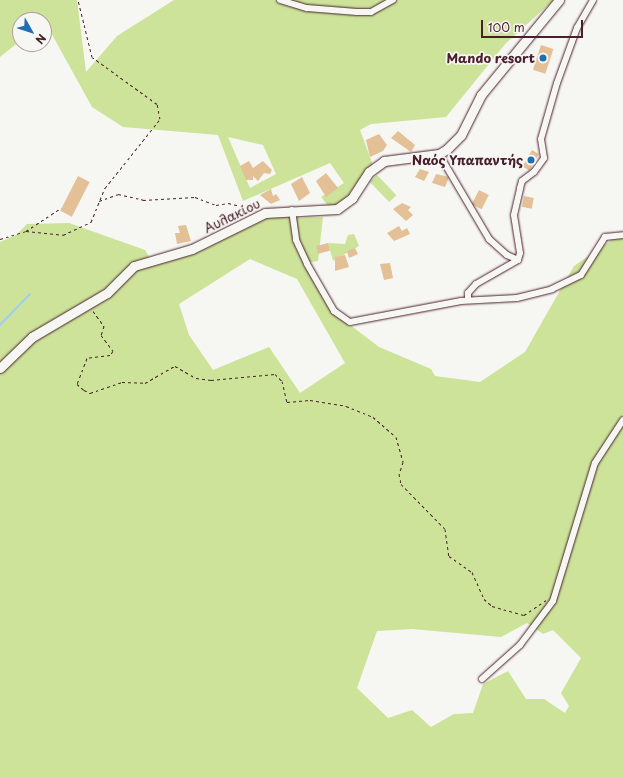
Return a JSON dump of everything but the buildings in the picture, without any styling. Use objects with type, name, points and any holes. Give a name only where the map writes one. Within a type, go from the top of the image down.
[{"type":"street","points":[[280,0],[307,8],[357,12],[371,12],[393,0]]},
{"type":"street","points":[[518,260],[507,255],[489,239],[439,154],[456,141],[481,95],[559,0]]},
{"type":"street","points":[[468,300],[468,293],[476,284],[518,260],[520,253],[514,215],[522,181],[544,158],[541,139],[557,83],[577,28],[593,0]]},
{"type":"street","name":"Αυλακίου","points":[[0,368],[32,337],[107,293],[134,266],[192,249],[253,218],[272,211],[337,209],[352,198],[369,172],[384,161],[439,154]]},
{"type":"street","points":[[292,210],[296,240],[306,263],[341,318],[362,322],[468,300],[518,298],[572,282],[589,264],[599,242],[613,234],[623,235]]},
{"type":"street","points":[[482,679],[520,645],[557,593],[595,463],[623,420]]},
{"type":"path","points":[[26,231],[63,235],[77,231],[90,222],[99,201],[123,163],[160,119],[157,104],[92,57],[78,0]]},
{"type":"path","points":[[99,201],[108,194],[118,194],[143,200],[195,197],[216,205],[228,203],[241,206],[253,218]]},
{"type":"path","points":[[0,239],[26,231],[61,208]]},
{"type":"path","points":[[88,305],[104,326],[101,335],[113,351],[110,355],[87,358],[77,384],[84,390],[90,393],[122,382],[145,383],[175,366],[196,378],[210,380],[275,374],[282,381],[287,402],[310,400],[346,406],[374,417],[396,437],[403,462],[399,474],[402,484],[445,529],[449,556],[472,572],[484,599],[492,606],[524,615],[557,593]]},
{"type":"green space","points":[[0,0],[77,0],[86,72],[117,36],[174,0],[554,0],[506,43],[446,117],[371,124],[360,130],[374,168],[361,186],[332,211],[321,197],[344,183],[330,163],[243,201],[218,135],[123,127],[92,107],[52,34],[52,12],[12,12],[12,47],[0,57]],"holes":[[[228,137],[263,145],[276,174],[250,188]]]},
{"type":"green space","points":[[377,175],[396,195],[389,202],[370,182]]},
{"type":"green space","points":[[278,210],[295,218],[323,217],[318,261],[306,263],[341,318],[379,347],[431,369],[435,376],[480,382],[525,352],[574,266],[623,232],[623,777],[0,777],[0,242],[16,235],[27,224],[69,223],[145,250],[151,260],[192,250]],"holes":[[[250,259],[297,279],[345,363],[300,393],[269,347],[213,370],[189,335],[179,304]],[[527,623],[543,634],[553,630],[581,658],[561,693],[569,706],[565,713],[544,699],[526,699],[508,671],[483,684],[473,713],[454,714],[431,727],[412,710],[388,718],[357,688],[377,631],[412,629],[501,637]]]},
{"type":"green space","points":[[354,234],[359,246],[333,261],[328,243],[345,244],[348,235]]},
{"type":"waterway","points":[[0,325],[30,294]]},
{"type":"place","name":"Mando resort","points":[[543,58]]},
{"type":"place","name":"Ναός Υπαπαντής","points":[[531,160]]}]
